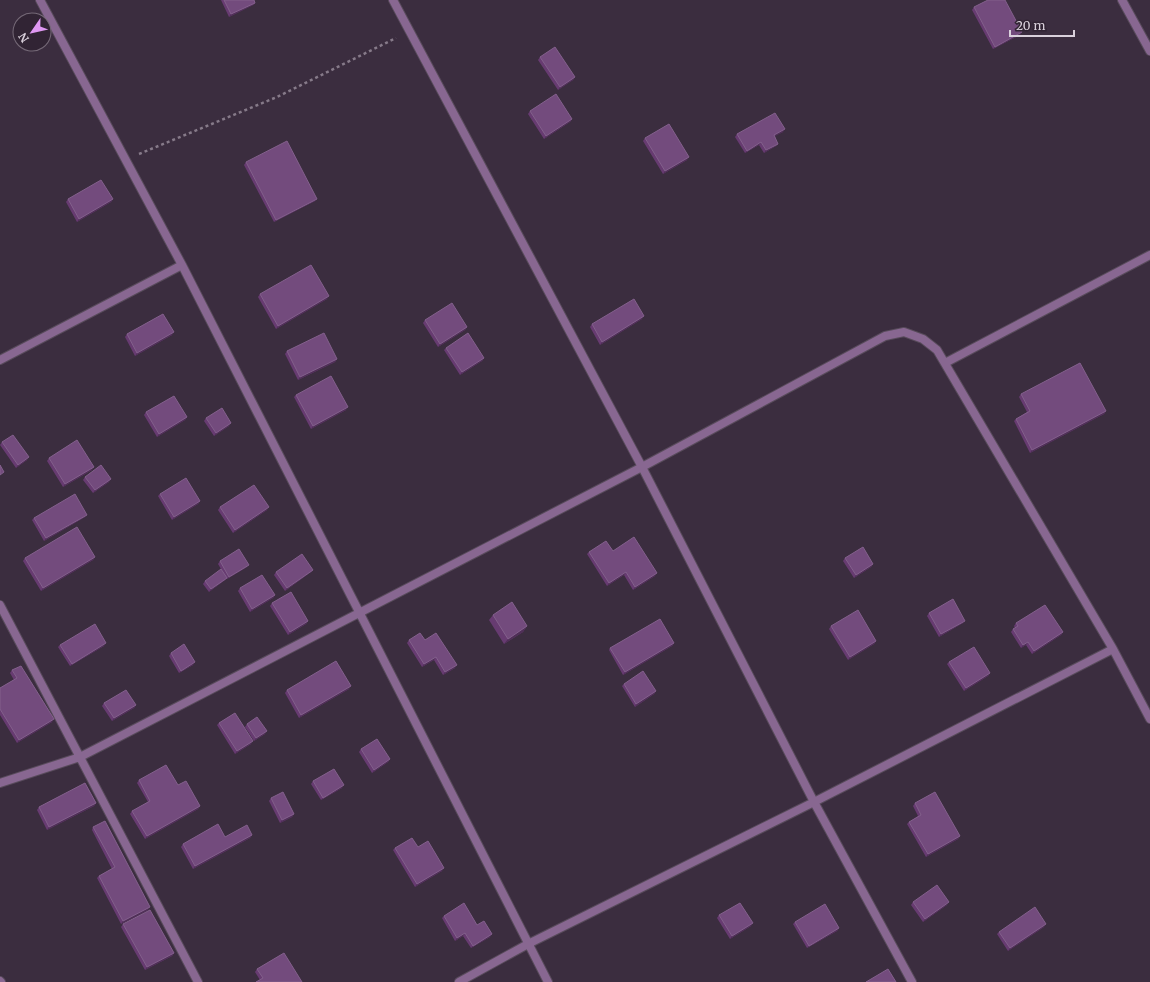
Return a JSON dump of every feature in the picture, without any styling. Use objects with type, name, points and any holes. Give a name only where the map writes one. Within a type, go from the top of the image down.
[{"type":"street","points":[[40,0],[182,265],[548,982]]},
{"type":"street","points":[[393,0],[642,467],[814,802],[912,982]]},
{"type":"street","points":[[1122,0],[1150,51]]},
{"type":"street","points":[[945,363],[1150,255]]},
{"type":"street","points":[[0,360],[182,265]]},
{"type":"street","points":[[0,783],[80,757],[642,467],[885,336],[904,332],[923,339],[937,350],[1113,649],[1150,719]]},
{"type":"street","points":[[0,605],[198,982]]},
{"type":"street","points":[[459,982],[528,944],[814,802],[1113,649]]},
{"type":"path","points":[[125,160],[277,97],[409,31]]},
{"type":"building","points":[[224,0],[254,0],[255,3],[231,14]]},
{"type":"building","points":[[988,0],[1005,0],[1022,32],[995,47],[974,7]]},
{"type":"building","points":[[555,47],[575,77],[560,87],[540,57]]},
{"type":"building","points":[[556,94],[572,119],[546,136],[530,111]]},
{"type":"building","points":[[775,113],[785,129],[774,135],[778,144],[766,150],[761,142],[747,151],[737,134]]},
{"type":"building","points":[[669,124],[689,157],[665,171],[645,138]]},
{"type":"building","points":[[287,141],[317,199],[276,220],[246,162]]},
{"type":"building","points":[[101,180],[113,199],[79,219],[68,199]]},
{"type":"building","points":[[311,265],[329,296],[278,326],[260,294]]},
{"type":"building","points":[[634,299],[644,316],[602,342],[592,324]]},
{"type":"building","points":[[452,303],[467,327],[440,344],[425,320]]},
{"type":"building","points":[[163,314],[174,332],[137,353],[127,334]]},
{"type":"building","points":[[324,333],[337,359],[300,377],[287,351]]},
{"type":"building","points":[[468,333],[484,358],[462,372],[446,348]]},
{"type":"building","points":[[1080,363],[1106,411],[1032,450],[1016,419],[1030,411],[1021,394]]},
{"type":"building","points":[[331,376],[348,407],[313,426],[296,395]]},
{"type":"building","points":[[174,396],[187,417],[159,434],[146,412]]},
{"type":"building","points":[[222,408],[231,423],[216,433],[206,418]]},
{"type":"building","points":[[13,435],[29,457],[18,465],[2,442]]},
{"type":"building","points":[[77,440],[94,467],[65,484],[49,458]]},
{"type":"building","points":[[0,465],[4,472],[0,475]]},
{"type":"building","points":[[101,465],[111,479],[95,490],[85,477]]},
{"type":"building","points":[[186,478],[200,501],[174,517],[160,494]]},
{"type":"building","points":[[254,485],[269,507],[235,530],[220,507]]},
{"type":"building","points":[[75,494],[87,515],[46,538],[34,518]]},
{"type":"building","points":[[77,527],[95,557],[43,588],[25,558]]},
{"type":"building","points":[[634,537],[657,573],[635,587],[626,572],[609,583],[589,552],[606,541],[613,551]]},
{"type":"building","points":[[863,547],[873,564],[856,575],[845,558]]},
{"type":"building","points":[[239,549],[249,565],[229,577],[220,561]]},
{"type":"building","points":[[302,554],[313,570],[287,588],[276,572]]},
{"type":"building","points":[[221,569],[227,578],[211,589],[205,581]]},
{"type":"building","points":[[262,575],[275,595],[252,609],[240,588]]},
{"type":"building","points":[[291,592],[308,621],[290,632],[272,603]]},
{"type":"building","points":[[953,599],[965,621],[941,634],[929,613]]},
{"type":"building","points":[[512,602],[527,626],[508,639],[493,615]]},
{"type":"building","points":[[1045,605],[1063,632],[1034,651],[1028,642],[1023,645],[1013,629],[1018,626],[1016,623]]},
{"type":"building","points":[[858,610],[876,641],[850,657],[831,626]]},
{"type":"building","points":[[660,619],[674,643],[625,672],[610,648]]},
{"type":"building","points":[[95,624],[106,643],[72,664],[60,645]]},
{"type":"building","points":[[420,633],[425,640],[436,633],[457,665],[445,672],[436,657],[424,664],[409,640]]},
{"type":"building","points":[[184,644],[195,662],[181,671],[171,653]]},
{"type":"building","points":[[974,647],[990,673],[966,688],[949,662]]},
{"type":"building","points":[[336,661],[351,686],[301,715],[287,690]]},
{"type":"building","points":[[21,666],[54,719],[19,740],[0,709],[0,688],[17,678],[12,670]]},
{"type":"building","points":[[643,671],[656,691],[636,704],[624,684]]},
{"type":"building","points":[[126,690],[136,705],[114,718],[104,703]]},
{"type":"building","points":[[235,713],[253,741],[237,751],[219,723]]},
{"type":"building","points":[[257,717],[267,731],[256,738],[247,724]]},
{"type":"building","points":[[377,739],[390,759],[374,770],[361,749]]},
{"type":"building","points":[[166,765],[178,785],[186,781],[200,806],[147,836],[132,811],[150,801],[139,780]]},
{"type":"building","points":[[334,769],[344,785],[323,798],[313,781]]},
{"type":"building","points":[[85,783],[96,803],[49,827],[39,807]]},
{"type":"building","points":[[283,792],[294,814],[282,820],[271,798]]},
{"type":"building","points":[[935,792],[960,836],[928,854],[909,822],[921,815],[915,803]]},
{"type":"building","points":[[105,821],[150,907],[123,921],[99,876],[115,867],[93,827]]},
{"type":"building","points":[[218,824],[225,837],[247,825],[252,835],[195,866],[183,844]]},
{"type":"building","points":[[412,838],[418,847],[428,841],[444,868],[417,884],[395,848]]},
{"type":"building","points":[[937,885],[949,902],[925,919],[913,902]]},
{"type":"building","points":[[464,903],[477,925],[484,921],[492,934],[473,946],[465,933],[457,938],[444,916]]},
{"type":"building","points":[[740,903],[753,923],[732,936],[719,915]]},
{"type":"building","points":[[825,904],[839,928],[809,946],[795,922]]},
{"type":"building","points":[[1035,907],[1046,924],[1010,948],[999,932]]},
{"type":"building","points":[[150,910],[174,953],[147,967],[123,924]]},
{"type":"building","points":[[284,953],[302,982],[256,982],[263,978],[257,969]]},
{"type":"building","points":[[888,969],[896,982],[866,982]]}]
